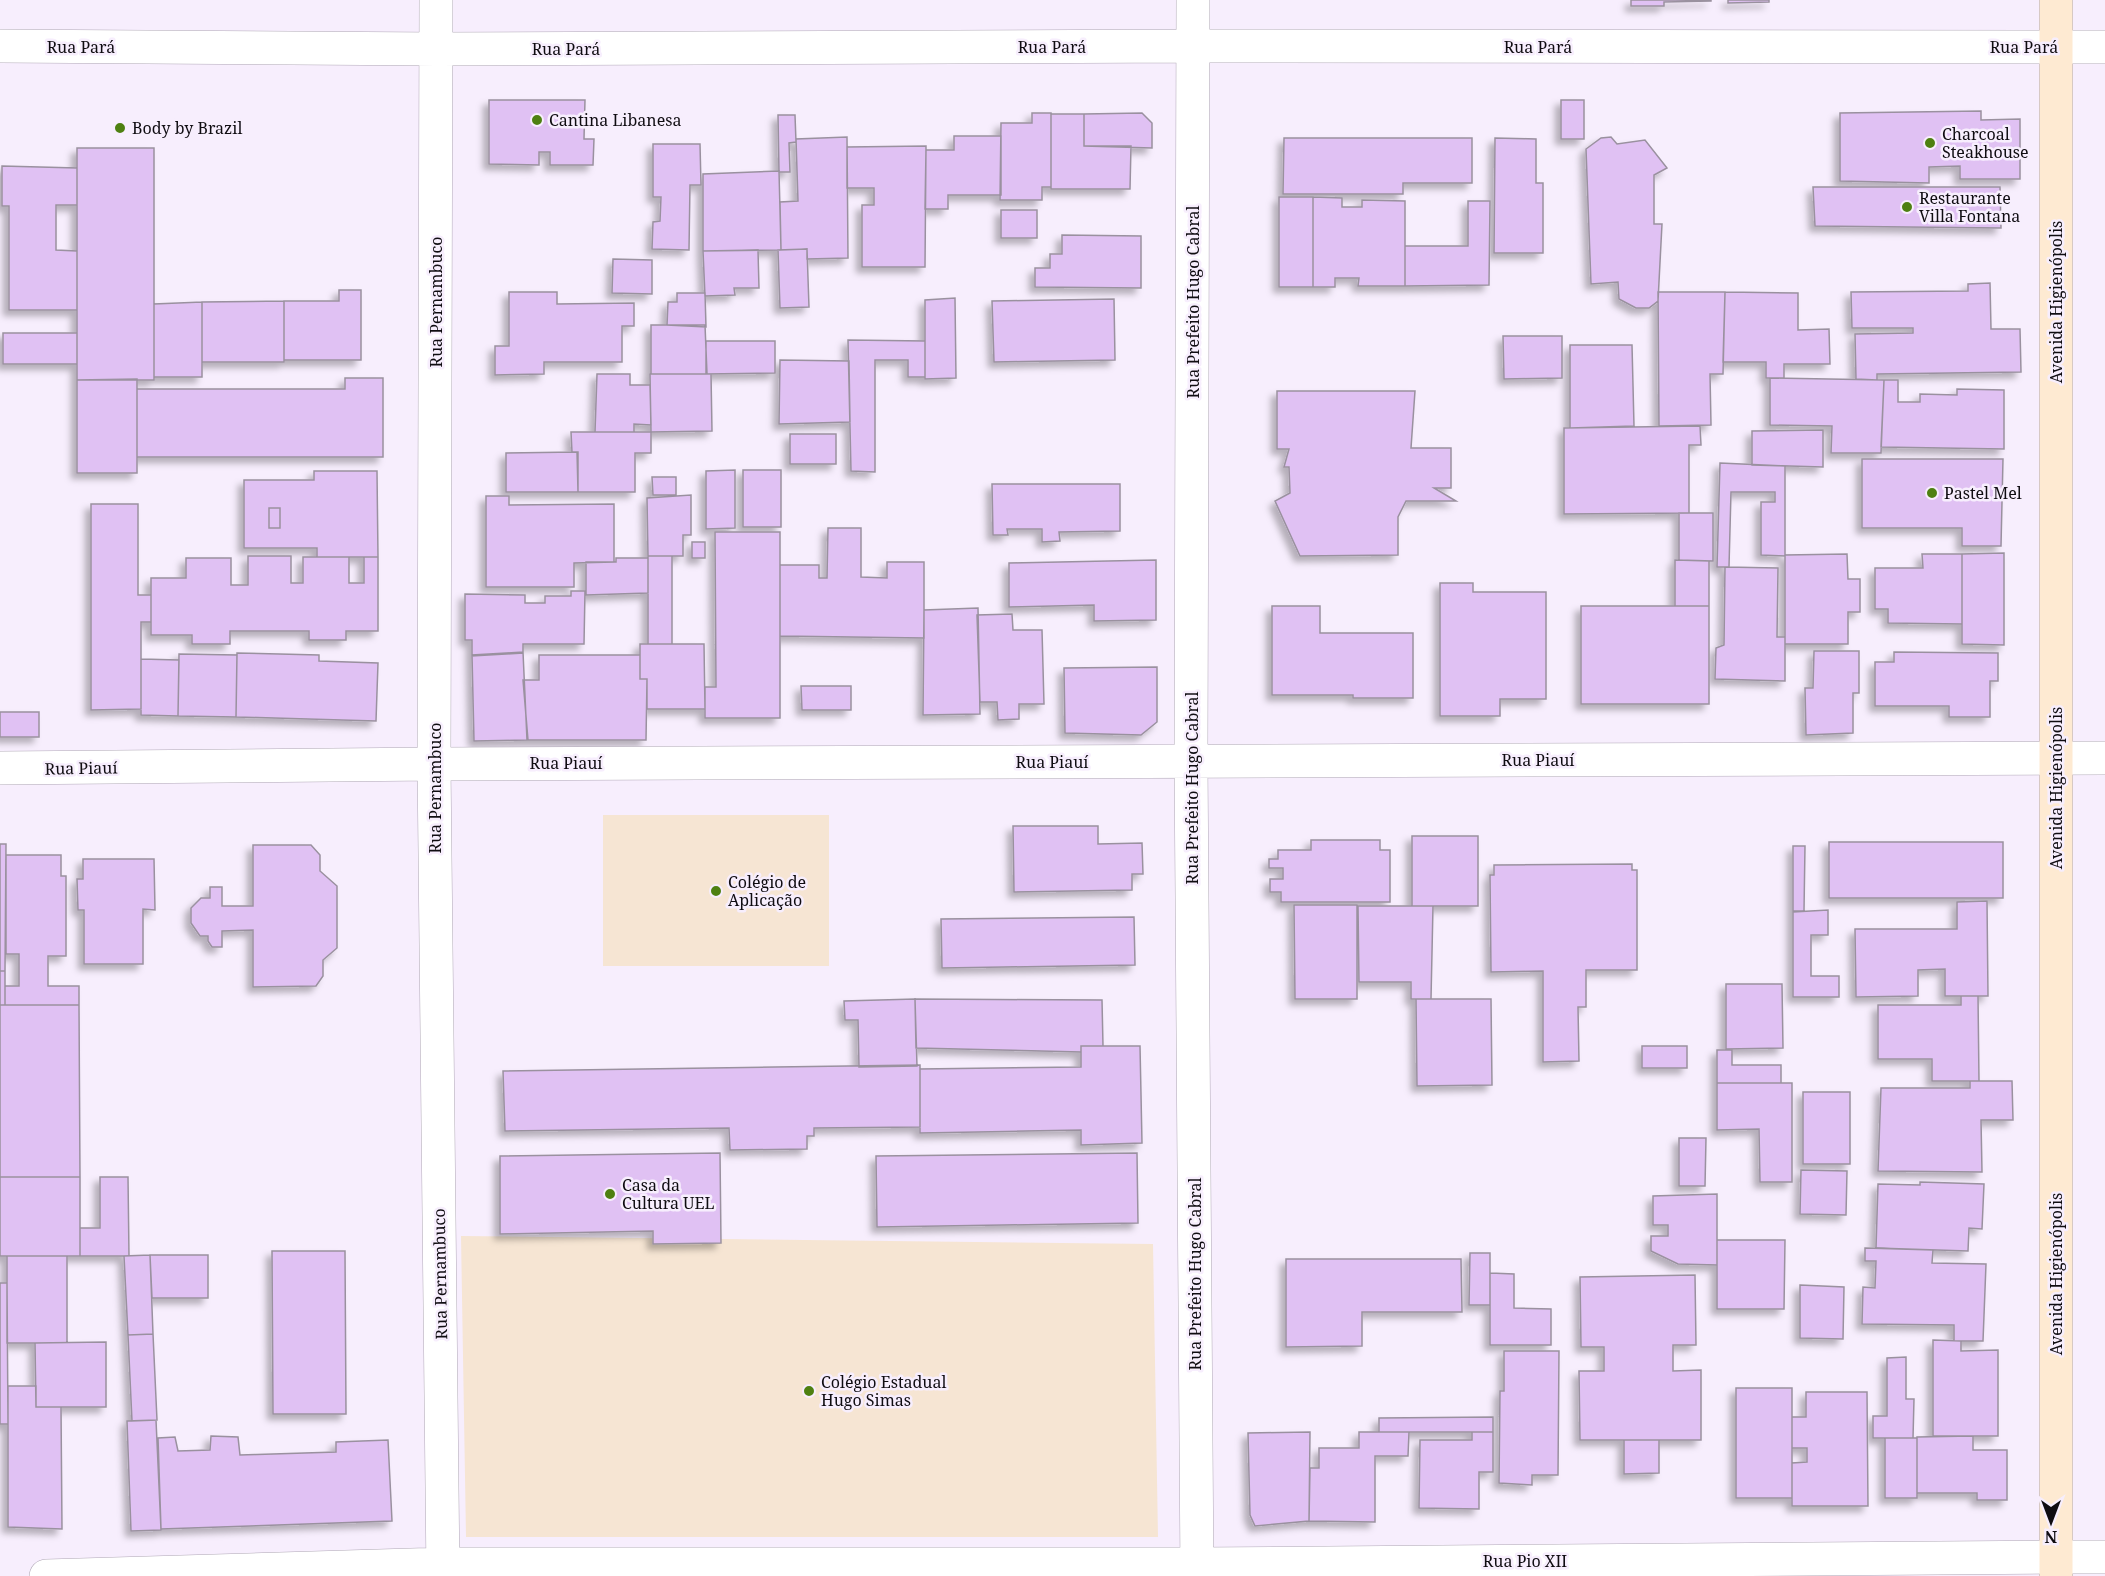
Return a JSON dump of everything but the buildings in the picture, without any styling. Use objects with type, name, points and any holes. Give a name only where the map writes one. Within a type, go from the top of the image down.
[{"type":"main road","name":"Avenida Higienópolis","points":[[2056,0],[2056,1566]]},
{"type":"street","name":"Rua Pernambuco","points":[[436,0],[434,764],[443,1570]]},
{"type":"street","name":"Rua Prefeito Hugo Cabral","points":[[1193,0],[1191,761],[1197,1570]]},
{"type":"street","name":"Rua Pará","points":[[0,46],[437,49],[1194,46],[2105,47]]},
{"type":"street","name":"Rua Piauí","points":[[0,768],[434,764],[2105,758]]},
{"type":"street","name":"Rua Pio XII","points":[[46,1576],[443,1570],[1197,1570],[2056,1566],[2105,1557]]},
{"type":"shaded area","name":"Colégio de Aplicação","points":[[603,815],[829,815],[829,966],[603,966]]},
{"type":"shaded area","name":"Colégio Estadual Hugo Simas","points":[[461,1236],[1153,1244],[1158,1537],[466,1537]]},
{"type":"place","name":"Cantina Libanesa","points":[[537,120]]},
{"type":"place","name":"Body by Brazil","points":[[120,128]]},
{"type":"place","name":"Charcoal Steakhouse","points":[[1930,143]]},
{"type":"place","name":"Restaurante Villa Fontana","points":[[1907,207]]},
{"type":"place","name":"Pastel Mel","points":[[1932,493]]},
{"type":"place","name":"Colégio de Aplicação","points":[[716,891]]},
{"type":"place","name":"Casa da Cultura UEL","points":[[610,1194]]},
{"type":"place","name":"Colégio Estadual Hugo Simas","points":[[809,1391]]}]
